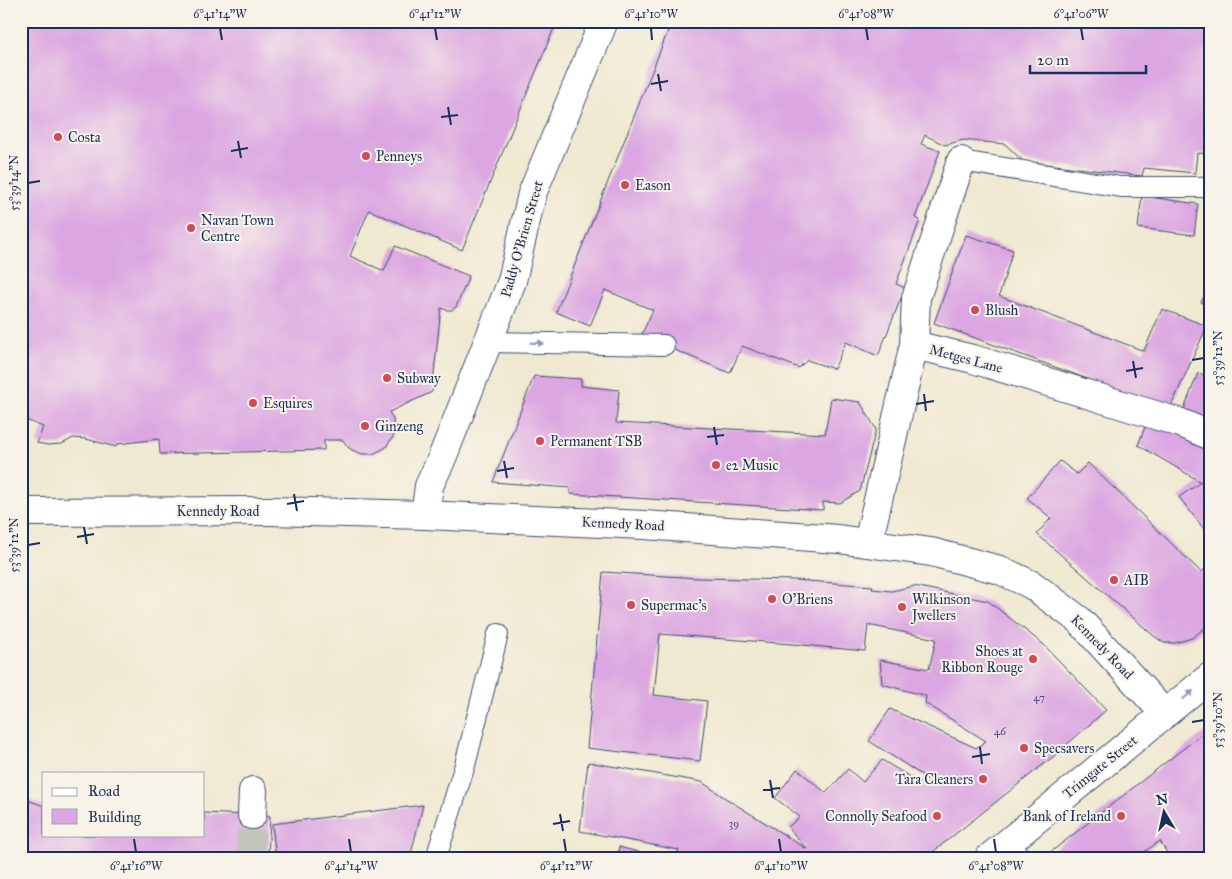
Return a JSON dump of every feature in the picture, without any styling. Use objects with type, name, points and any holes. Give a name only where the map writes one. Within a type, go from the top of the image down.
[{"type":"street","name":"Paddy O'Brien Street","points":[[425,515],[429,486],[442,458],[512,281],[532,194],[604,21]]},
{"type":"street","points":[[914,345],[916,298],[961,161]]},
{"type":"street","name":"Metges Lane","points":[[868,543],[914,345],[982,362],[1181,423],[1211,436]]},
{"type":"street","name":"Kennedy Road","points":[[21,512],[270,511],[425,515],[644,525],[838,538],[931,552],[1000,570],[1032,585],[1078,620],[1165,714]]},
{"type":"street","name":"Trimgate Street","points":[[1006,853],[1211,676]]},
{"type":"lane","points":[[961,161],[1121,188],[1207,187],[1211,183]]},
{"type":"lane","points":[[488,342],[664,345]]},
{"type":"lane","points":[[436,858],[466,765],[498,634]]},
{"type":"building","name":"Navan Town Centre","points":[[21,21],[557,21],[462,250],[369,210],[350,256],[384,271],[395,246],[469,276],[456,307],[452,310],[441,308],[432,392],[389,412],[393,419],[394,430],[393,437],[385,448],[373,454],[362,454],[352,450],[343,440],[324,440],[324,450],[160,454],[159,439],[117,444],[116,447],[86,439],[73,438],[62,444],[48,445],[37,443],[43,427],[21,418]]},
{"type":"building","points":[[672,21],[1211,21],[1211,154],[1197,153],[1195,173],[1144,168],[1142,176],[1023,161],[1005,144],[963,140],[945,145],[925,135],[921,144],[940,151],[915,218],[920,220],[896,284],[905,288],[878,356],[846,342],[834,369],[807,360],[799,368],[742,346],[730,373],[641,336],[653,310],[605,290],[590,326],[556,312]]},
{"type":"building","points":[[1142,196],[1198,204],[1194,235],[1138,228]]},
{"type":"building","points":[[966,235],[1013,250],[999,296],[1144,351],[1162,309],[1207,326],[1170,409],[934,323]]},
{"type":"building","points":[[1211,284],[1211,307],[1201,302]]},
{"type":"building","points":[[1198,373],[1211,377],[1211,423],[1184,409]]},
{"type":"building","points":[[534,376],[581,379],[581,386],[619,390],[616,423],[825,434],[831,398],[860,402],[876,429],[860,491],[840,503],[823,502],[823,510],[570,494],[570,488],[493,482]]},
{"type":"building","points":[[1147,422],[1211,445],[1211,538],[1179,497],[1201,482],[1138,445]]},
{"type":"building","points":[[1060,461],[1077,474],[1088,463],[1201,572],[1211,565],[1211,623],[1192,638],[1175,643],[1164,643],[1037,534],[1051,518],[1027,498]]},
{"type":"building","points":[[603,572],[698,578],[795,580],[873,586],[872,589],[892,591],[914,586],[988,601],[1043,644],[1106,710],[1054,756],[925,858],[675,858],[679,850],[580,831],[588,762],[702,782],[807,849],[788,827],[800,817],[775,798],[797,769],[826,793],[848,769],[863,782],[882,760],[928,788],[934,783],[869,741],[890,709],[976,748],[986,741],[925,703],[926,696],[882,684],[880,660],[929,669],[936,639],[868,625],[865,651],[660,634],[654,695],[707,701],[700,761],[587,748]]},
{"type":"building","points":[[1211,727],[1211,858],[1170,858],[1160,841],[1135,858],[1043,858]]},
{"type":"building","points":[[22,798],[42,805],[42,836],[205,836],[205,813],[270,816],[268,858],[21,858]]},
{"type":"building","points":[[423,805],[410,858],[276,858],[272,824]]},
{"type":"building","points":[[619,847],[657,857],[657,858],[617,858]]},
{"type":"tunnel","points":[[250,858],[252,815]]},
{"type":"place","name":"Costa","points":[[58,137]]},
{"type":"place","name":"Penneys","points":[[366,156]]},
{"type":"place","name":"Eason","points":[[625,185]]},
{"type":"place","name":"Navan Town Centre","points":[[191,228]]},
{"type":"place","name":"Blush","points":[[975,310]]},
{"type":"place","name":"Subway","points":[[387,378]]},
{"type":"place","name":"Esquires","points":[[253,403]]},
{"type":"place","name":"Ginzeng","points":[[365,426]]},
{"type":"place","name":"Permanent TSB","points":[[540,441]]},
{"type":"place","name":"e2 Music","points":[[716,465]]},
{"type":"place","name":"AIB","points":[[1114,580]]},
{"type":"place","name":"O'Briens","points":[[772,599]]},
{"type":"place","name":"Supermac's","points":[[631,605]]},
{"type":"place","name":"Wilkinson Jwellers","points":[[902,607]]},
{"type":"place","name":"Shoes at Ribbon Rouge","points":[[1033,659]]},
{"type":"place","name":"Specsavers","points":[[1024,748]]},
{"type":"place","name":"Tara Cleaners","points":[[983,779]]},
{"type":"place","name":"Connolly Seafood","points":[[937,816]]},
{"type":"place","name":"Bank of Ireland","points":[[1121,816]]}]
